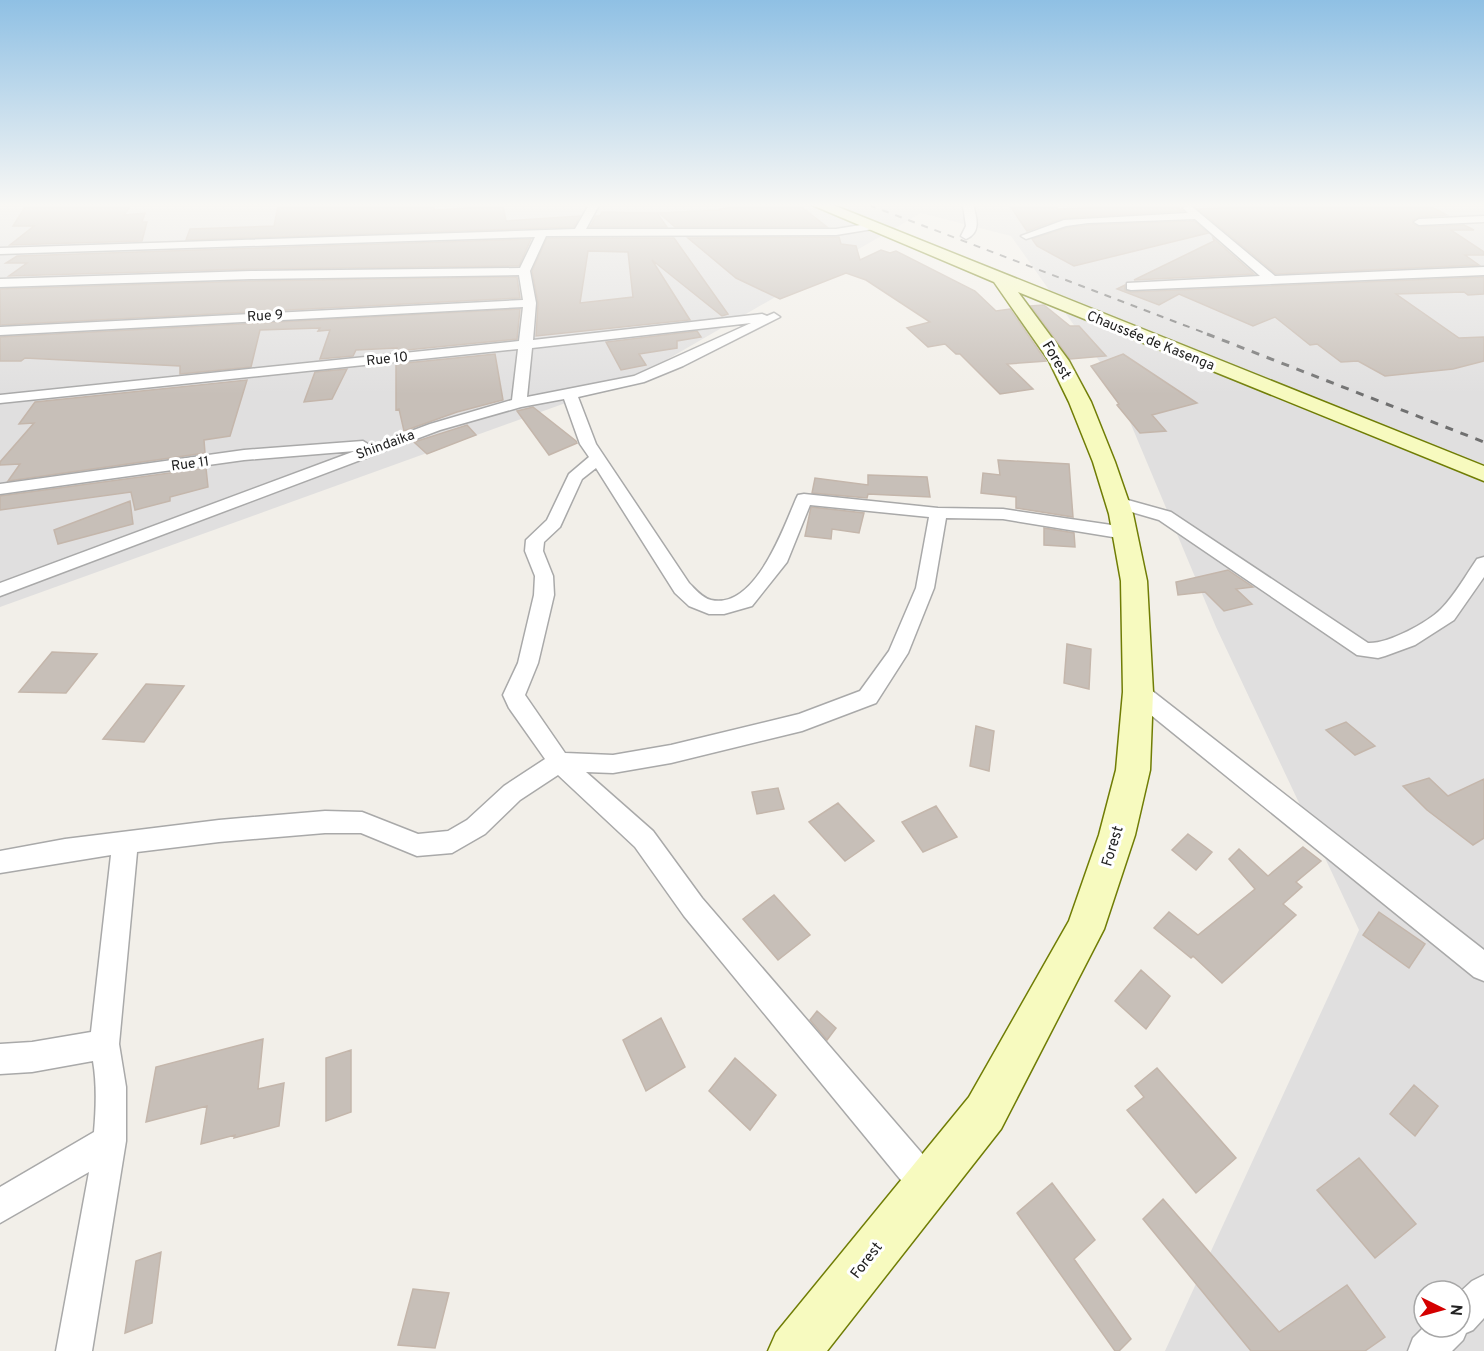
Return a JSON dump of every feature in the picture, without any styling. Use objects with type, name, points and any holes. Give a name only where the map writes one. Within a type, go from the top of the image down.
[{"type":"street","points":[[519,404],[530,303],[525,268]]},
{"type":"street","name":"Chaussée de Kasenga","points":[[973,268],[1484,474]]},
{"type":"street","points":[[1258,268],[1272,280]]},
{"type":"street","points":[[0,283],[251,275],[524,271]]},
{"type":"street","points":[[1131,286],[1484,271]]},
{"type":"street","name":"Forest","points":[[794,1351],[985,1113],[1085,929],[1117,835],[1133,770],[1138,692],[1134,580],[1121,517],[1080,402],[1059,361],[1001,280]]},
{"type":"street","name":"Rue 9","points":[[0,331],[372,309],[530,303]]},
{"type":"street","name":"Rue 10","points":[[0,399],[527,345],[774,317]]},
{"type":"street","name":"Shindaika","points":[[0,590],[381,445],[435,427],[519,404],[639,379],[774,317]]},
{"type":"street","points":[[570,395],[588,444],[682,588],[696,601],[710,607],[724,607],[746,601],[778,561],[804,499],[938,513],[1165,516],[1364,650],[1378,651],[1408,639],[1447,615],[1484,563]]},
{"type":"street","name":"Rue 11","points":[[0,489],[244,455],[381,445]]},
{"type":"street","points":[[598,459],[575,477],[554,523],[536,540],[534,551],[544,576],[544,595],[528,663],[516,686],[514,695],[517,702],[559,762],[644,839],[693,907],[926,1184]]},
{"type":"street","points":[[0,862],[219,831],[325,822],[362,823],[417,845],[453,842],[476,827],[512,793],[559,762],[613,764],[671,754],[802,722],[868,697],[898,653],[925,588],[938,513]]},
{"type":"street","points":[[1138,692],[1484,967]]},
{"type":"street","points":[[74,1351],[110,1141],[113,1099],[111,1068],[104,1044],[125,843]]},
{"type":"street","points":[[0,1059],[32,1057],[104,1044]]},
{"type":"street","points":[[0,1206],[110,1141]]},
{"type":"street","points":[[1472,1305],[1484,1293]]},
{"type":"street","points":[[1426,1351],[1438,1339]]},
{"type":"shaded area","points":[[0,268],[826,268],[635,378],[0,607]]},
{"type":"shaded area","points":[[1034,268],[1484,268],[1484,1351],[1165,1351],[1359,930],[1216,627],[1112,379]]},
{"type":"building","points":[[20,268],[336,268],[251,269],[9,276]]},
{"type":"building","points":[[533,268],[585,268],[580,303],[633,297],[630,268],[657,268],[690,320],[536,336],[538,303]]},
{"type":"building","points":[[662,268],[695,268],[728,314],[722,316]]},
{"type":"building","points":[[724,268],[930,268],[975,291],[996,311],[1010,309],[1046,361],[1007,364],[1033,389],[1000,394],[960,354],[956,354],[945,344],[928,347],[907,328],[930,322],[866,280],[846,273],[780,299],[736,278]]},
{"type":"building","points":[[1159,268],[1247,268],[1254,274],[1134,280]]},
{"type":"building","points":[[1269,268],[1410,268],[1276,274]]},
{"type":"building","points":[[517,277],[520,298],[0,325],[0,289],[251,281]]},
{"type":"building","points":[[1484,277],[1484,294],[1468,295],[1464,292],[1396,294],[1459,338],[1484,337],[1484,361],[1453,369],[1385,376],[1358,361],[1341,362],[1317,344],[1310,345],[1275,317],[1253,326],[1179,294],[1159,305],[1117,289],[1125,285],[1125,290],[1131,292]]},
{"type":"building","points":[[1044,305],[1070,326],[1079,326],[1106,356],[1070,359],[1031,306]]},
{"type":"building","points":[[520,309],[517,339],[397,351],[397,348],[356,350],[353,356],[320,359],[330,330],[318,331],[320,328],[260,330],[251,367],[180,374],[180,366],[25,358],[21,361],[0,361],[0,337]]},
{"type":"building","points":[[697,331],[701,337],[677,341],[677,348],[639,354],[646,365],[621,370],[606,342]]},
{"type":"building","points":[[495,354],[503,400],[457,412],[404,431],[399,409],[396,410],[396,364]]},
{"type":"building","points":[[1123,354],[1197,403],[1152,415],[1166,431],[1140,433],[1117,405],[1119,404],[1091,366]]},
{"type":"building","points":[[347,369],[332,399],[304,402],[315,372]]},
{"type":"building","points":[[247,380],[230,436],[204,440],[205,453],[8,481],[20,464],[0,465],[0,462],[34,423],[19,424],[35,402]]},
{"type":"building","points":[[533,407],[577,443],[549,455],[517,411]]},
{"type":"building","points":[[467,425],[476,435],[427,454],[414,442]]},
{"type":"building","points":[[998,460],[1069,464],[1073,517],[1016,508],[1016,497],[981,493],[983,473],[1000,475]]},
{"type":"building","points":[[206,468],[208,487],[170,497],[170,501],[135,510],[131,492],[0,510],[0,496]]},
{"type":"building","points":[[868,475],[927,477],[930,497],[868,494],[867,498],[812,493],[815,478],[868,485]]},
{"type":"building","points":[[130,501],[133,524],[58,544],[54,530]]},
{"type":"building","points":[[811,507],[864,513],[859,533],[832,529],[831,539],[805,536]]},
{"type":"building","points":[[1044,528],[1074,533],[1075,547],[1044,545]]},
{"type":"building","points":[[1228,570],[1253,587],[1236,589],[1252,604],[1224,611],[1205,592],[1178,595],[1176,582]]},
{"type":"building","points":[[1067,644],[1091,649],[1089,689],[1064,683]]},
{"type":"building","points":[[52,652],[97,654],[66,693],[19,692]]},
{"type":"building","points":[[146,684],[184,686],[144,742],[103,739]]},
{"type":"building","points":[[1346,722],[1375,746],[1355,755],[1326,730]]},
{"type":"building","points":[[976,726],[994,731],[989,771],[970,766]]},
{"type":"building","points":[[1429,778],[1448,796],[1484,779],[1484,838],[1473,845],[1427,810],[1403,786]]},
{"type":"building","points":[[778,788],[784,809],[757,814],[752,792]]},
{"type":"building","points":[[838,803],[874,841],[845,861],[809,822]]},
{"type":"building","points":[[936,806],[957,837],[923,852],[902,822]]},
{"type":"building","points":[[1188,834],[1212,852],[1196,870],[1172,850]]},
{"type":"building","points":[[1303,847],[1321,861],[1296,882],[1302,887],[1283,904],[1296,915],[1222,983],[1193,956],[1191,958],[1154,928],[1169,912],[1198,935],[1255,889],[1229,859],[1239,849],[1268,876]]},
{"type":"building","points":[[774,895],[810,935],[778,960],[743,919]]},
{"type":"building","points":[[1379,912],[1425,944],[1409,968],[1363,935]]},
{"type":"building","points":[[1141,970],[1170,996],[1146,1029],[1115,1001]]},
{"type":"building","points":[[817,1011],[836,1028],[827,1040],[810,1020]]},
{"type":"building","points":[[661,1018],[685,1067],[646,1091],[623,1040]]},
{"type":"building","points":[[263,1039],[258,1089],[284,1083],[279,1126],[201,1144],[207,1106],[146,1122],[156,1067]]},
{"type":"building","points":[[351,1050],[351,1112],[326,1121],[326,1058]]},
{"type":"building","points":[[735,1058],[776,1095],[750,1130],[709,1091]]},
{"type":"building","points":[[1157,1068],[1236,1158],[1196,1193],[1127,1110],[1144,1097],[1135,1086]]},
{"type":"building","points":[[1414,1085],[1438,1106],[1415,1136],[1390,1114]]},
{"type":"building","points":[[1359,1158],[1416,1224],[1375,1258],[1317,1190]]},
{"type":"building","points":[[1052,1183],[1095,1240],[1074,1259],[1131,1339],[1119,1351],[1115,1351],[1017,1213]]},
{"type":"building","points":[[1163,1199],[1279,1332],[1347,1285],[1385,1337],[1365,1351],[1251,1351],[1143,1219]]},
{"type":"building","points":[[161,1252],[152,1323],[125,1333],[136,1261]]},
{"type":"building","points":[[413,1289],[449,1293],[435,1348],[398,1345]]},
{"type":"railway","points":[[1034,268],[1210,335]]},
{"type":"railway","points":[[1207,334],[1484,442]]}]
